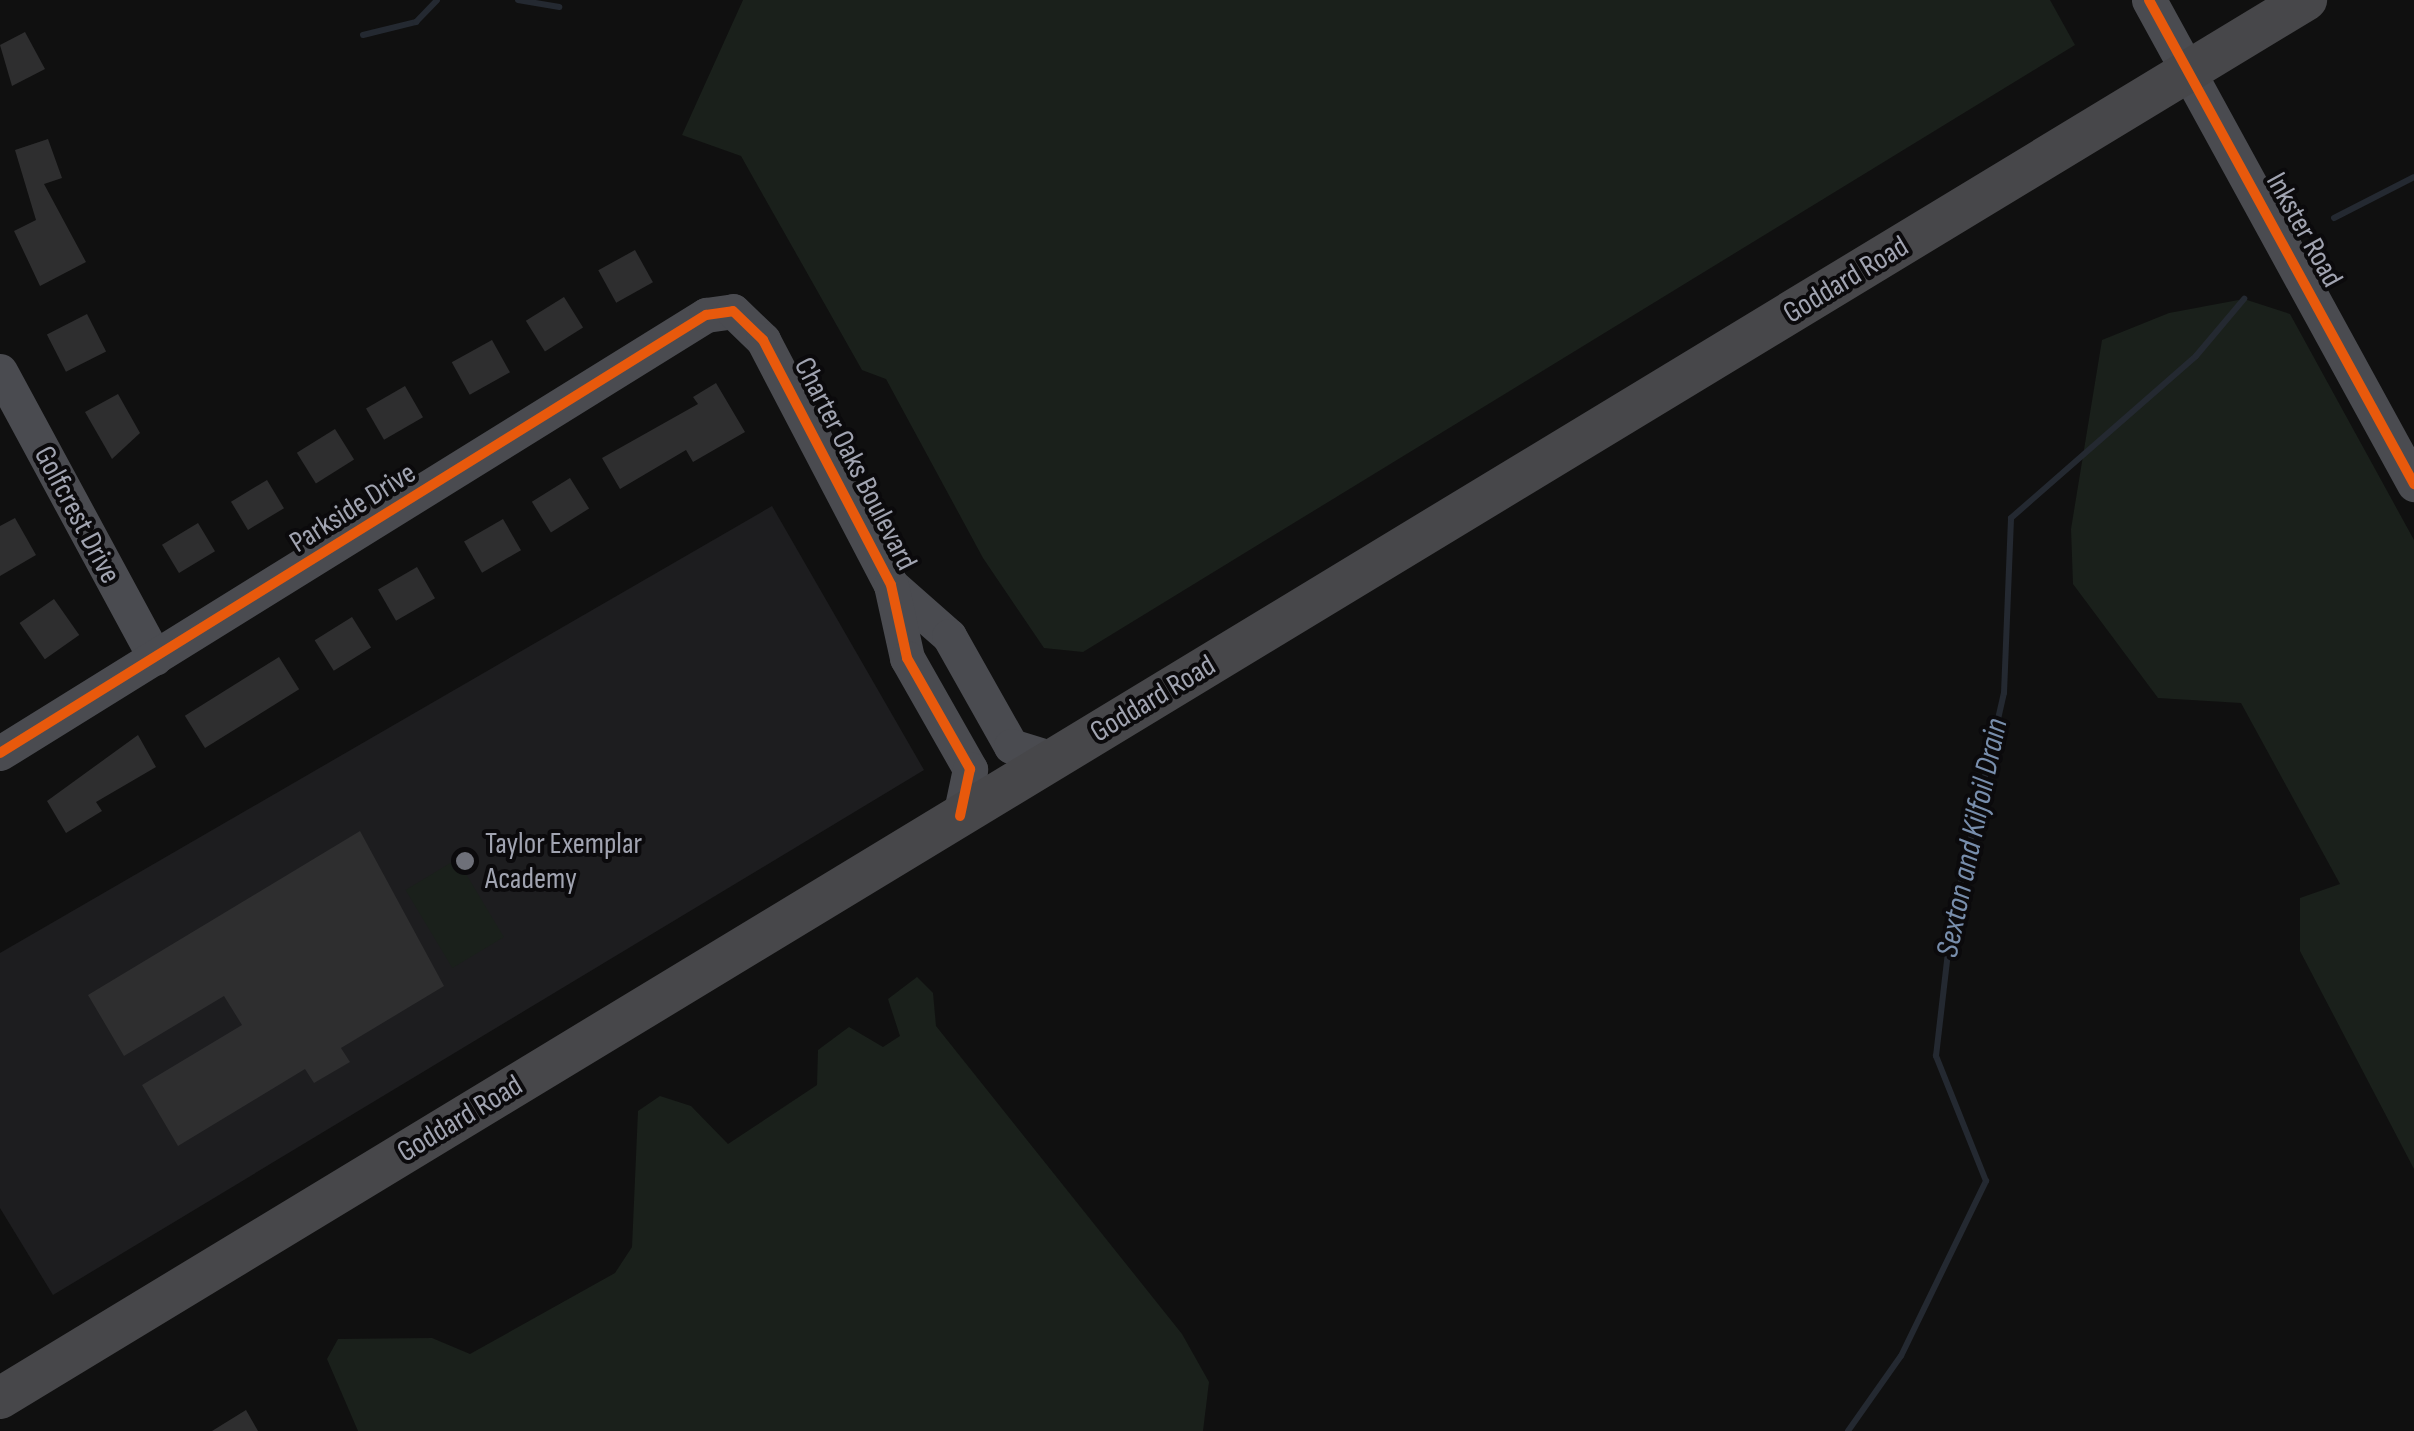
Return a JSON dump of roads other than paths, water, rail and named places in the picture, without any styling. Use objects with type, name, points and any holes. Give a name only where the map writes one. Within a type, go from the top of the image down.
[{"type":"main road","name":"Goddard Road","points":[[0,1398],[2306,0]]},
{"type":"street","name":"Inkster Road","points":[[2150,0],[2414,484]]},
{"type":"street","name":"Charter Oaks Boulevard","points":[[733,311],[763,340],[891,585],[907,658],[970,769],[960,816]]},
{"type":"street","name":"Parkside Drive","points":[[0,753],[706,316],[733,311]]},
{"type":"street","name":"Golfcrest Drive","points":[[0,371],[156,658]]},
{"type":"street","name":"Charter Oaks Boulevard","points":[[891,585],[949,636],[1011,746],[1053,760]]},
{"type":"waterway","points":[[363,35],[416,22],[437,0]]},
{"type":"waterway","points":[[518,0],[559,7]]},
{"type":"waterway","name":"Sexton and Kilfoil Drain","points":[[2334,218],[2414,177]]},
{"type":"waterway","name":"Sexton and Kilfoil Drain","points":[[1848,1431],[1901,1356],[1986,1181],[1936,1056],[1951,926],[2004,693],[2011,518],[2196,356],[2244,299]]},
{"type":"place","name":"Taylor Exemplar Academy","points":[[465,861]]}]
